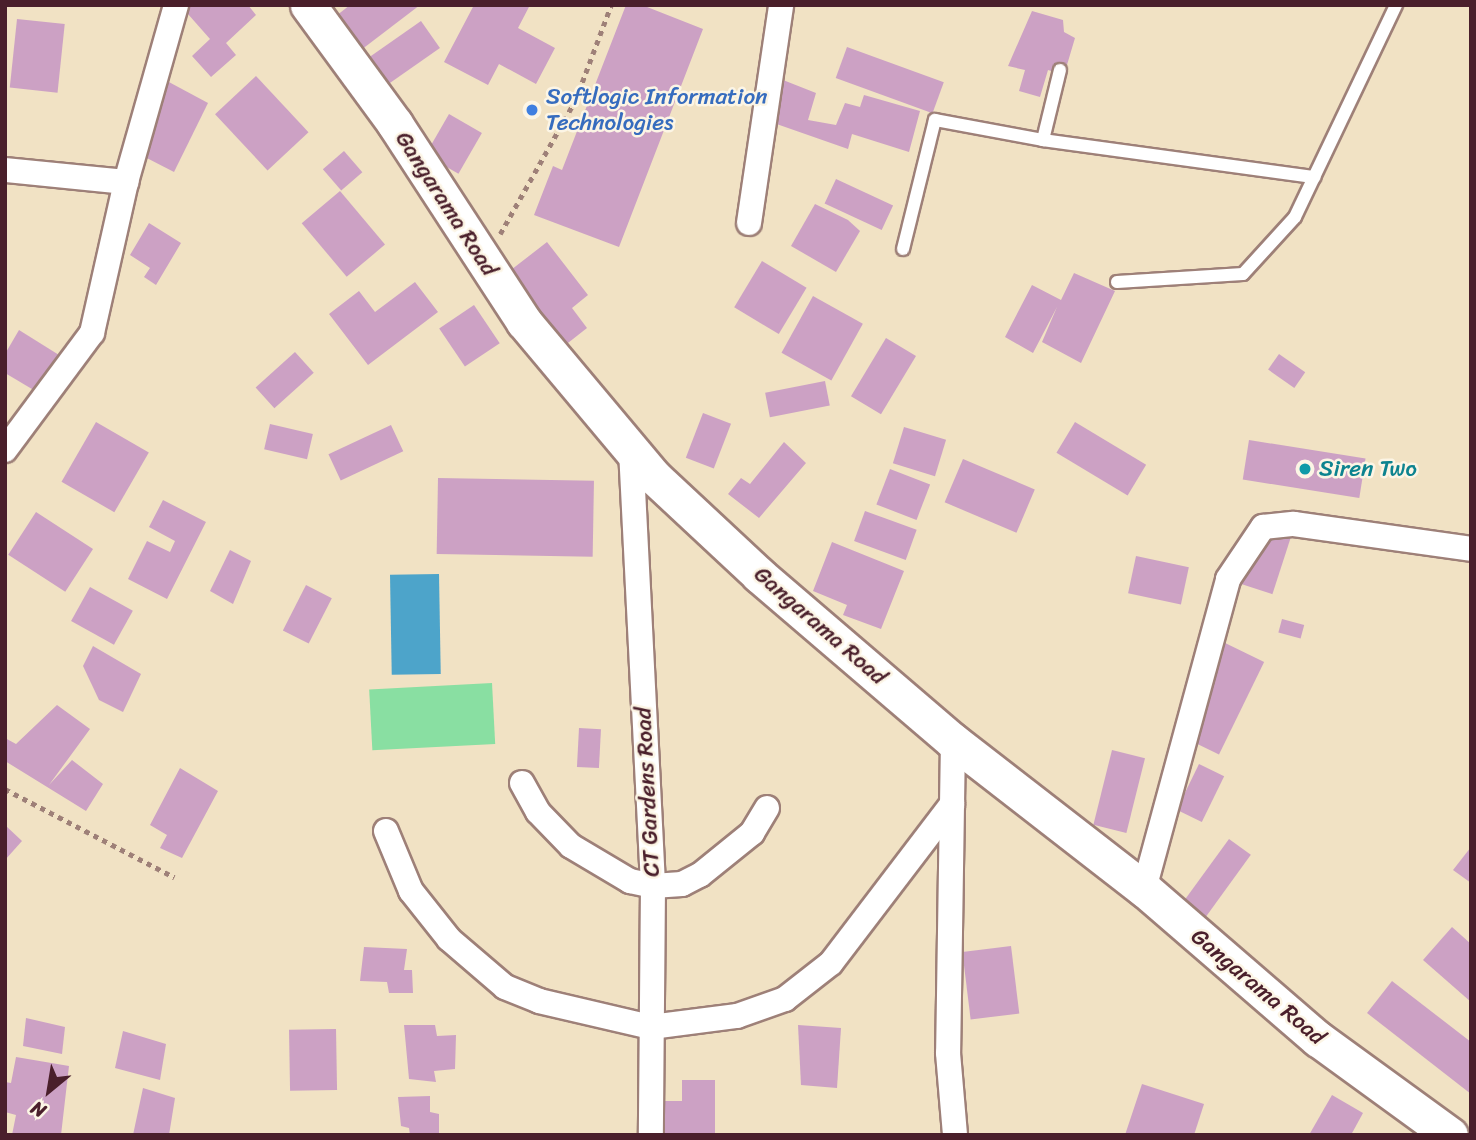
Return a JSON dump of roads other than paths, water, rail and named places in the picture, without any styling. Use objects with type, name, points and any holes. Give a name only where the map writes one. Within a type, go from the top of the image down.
[{"type":"street","points":[[5,450],[92,333],[126,182],[176,5]]},
{"type":"street","name":"Gangarama Road","points":[[308,5],[395,124],[482,261],[552,358],[631,450],[759,575],[953,741],[1144,890],[1318,1039],[1450,1135]]},
{"type":"street","points":[[749,223],[781,5]]},
{"type":"street","points":[[5,170],[126,182]]},
{"type":"street","name":"CT Gardens Road","points":[[631,450],[653,887],[651,1135]]},
{"type":"street","points":[[1144,890],[1228,579],[1263,527],[1294,524],[1471,549]]},
{"type":"street","points":[[953,741],[948,1053],[956,1135]]},
{"type":"street","points":[[522,783],[538,812],[571,846],[618,875],[653,887],[682,884],[700,875],[752,833],[767,808]]},
{"type":"street","points":[[386,831],[411,891],[449,939],[505,987],[539,1001],[651,1027],[737,1016],[785,999],[831,963],[952,804]]},
{"type":"lane","points":[[1117,282],[1243,274],[1295,217],[1396,5]]},
{"type":"lane","points":[[1043,140],[1060,70]]},
{"type":"lane","points":[[902,249],[935,120],[1043,140],[1314,177]]},
{"type":"water","points":[[439,574],[441,674],[392,675],[390,575]]},
{"type":"place","name":"Softlogic Information Technologies","points":[[532,110]]},
{"type":"place","name":"Siren Two","points":[[1305,469]]}]
